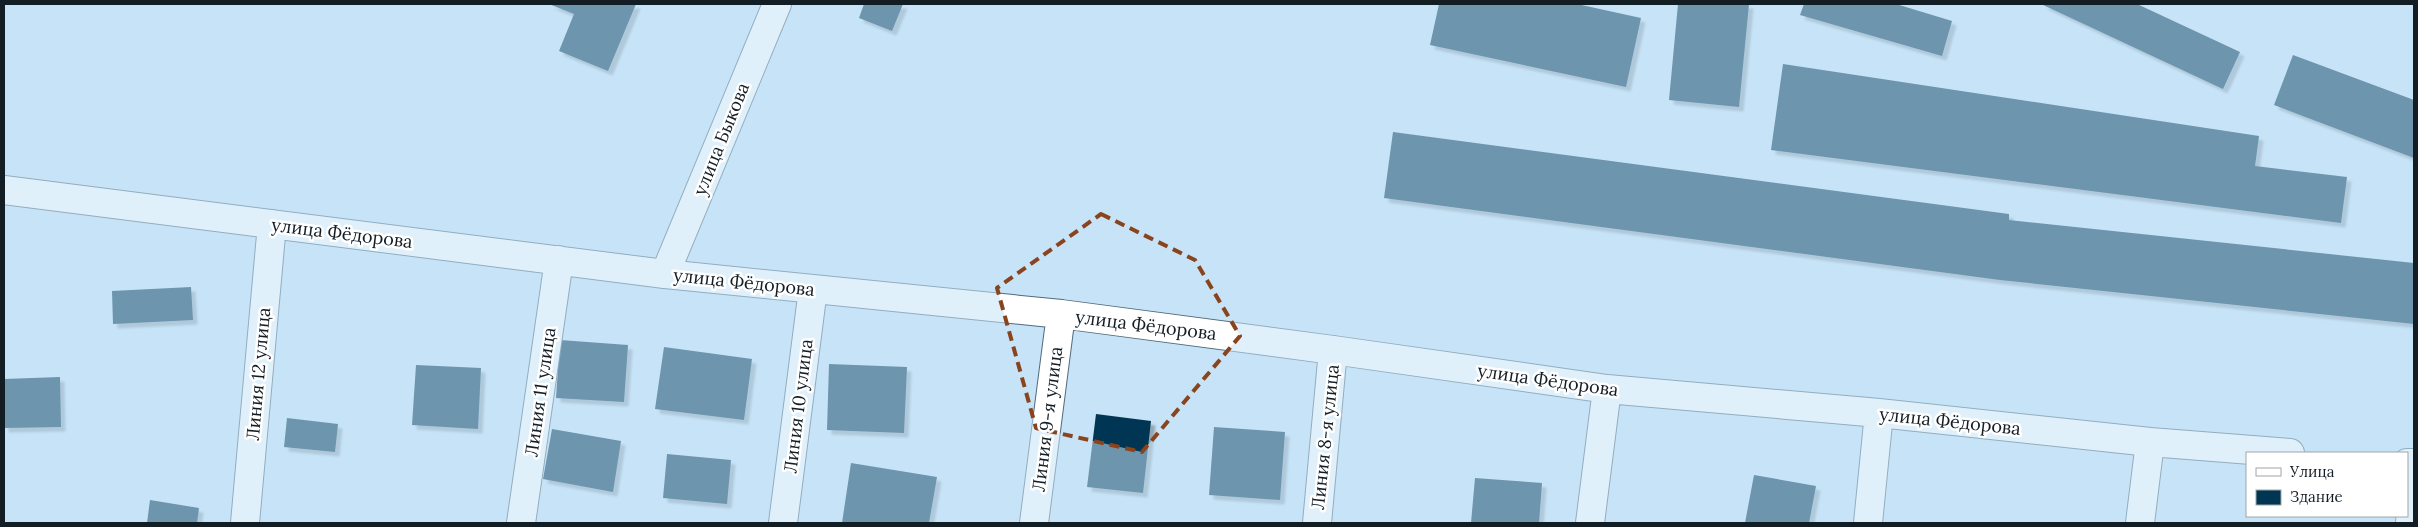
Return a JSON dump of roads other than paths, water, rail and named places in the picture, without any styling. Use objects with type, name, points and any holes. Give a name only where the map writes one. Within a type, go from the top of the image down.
[{"type":"street","name":"улица Быкова","points":[[666,274],[777,4]]},
{"type":"street","name":"улица Фёдорова","points":[[4,190],[666,274],[1061,314],[1334,350],[1607,390],[1878,413],[2150,442],[2277,452]]},
{"type":"street","name":"Линия 12 улица","points":[[245,523],[272,224]]},
{"type":"street","name":"Линия 11 улица","points":[[521,523],[559,260]]},
{"type":"street","name":"Линия 10 улица","points":[[783,523],[813,289]]},
{"type":"street","name":"Линия 9-я улица","points":[[1034,523],[1061,314]]},
{"type":"street","name":"Линия 8-я улица","points":[[1317,523],[1334,350]]},
{"type":"street","points":[[1590,523],[1607,390]]},
{"type":"street","points":[[1868,523],[1878,413]]},
{"type":"street","points":[[2140,523],[2150,442]]},
{"type":"street","points":[[2410,523],[2414,483]]}]
